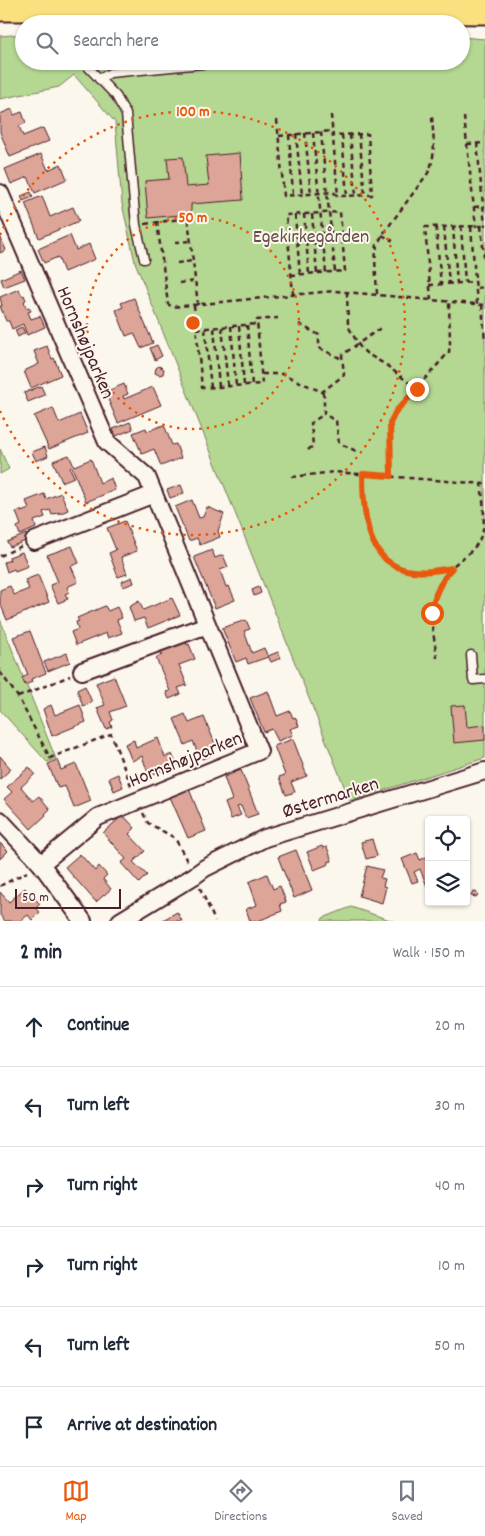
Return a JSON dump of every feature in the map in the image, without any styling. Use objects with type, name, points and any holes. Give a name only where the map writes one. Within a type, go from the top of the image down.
[{"type":"main road","points":[[0,8],[83,7],[485,12]]},
{"type":"street","name":"Hornshøjparken","points":[[0,193],[107,442],[146,477],[154,494],[258,751],[98,817],[41,864]]},
{"type":"street","points":[[34,541],[154,494]]},
{"type":"street","points":[[82,671],[207,625]]},
{"type":"street","name":"Østermarken","points":[[194,876],[204,868],[266,838],[485,770]]},
{"type":"street","points":[[0,820],[41,864],[83,921]]},
{"type":"street","points":[[120,921],[194,876]]},
{"type":"lane","points":[[92,70],[116,96],[126,114],[136,225],[144,259]]},
{"type":"lane","points":[[99,79],[110,73],[141,70]]},
{"type":"lane","points":[[471,655],[473,680],[485,679]]},
{"type":"path","points":[[331,115],[338,196]]},
{"type":"path","points":[[377,294],[375,259],[377,245],[382,235],[409,200],[432,165],[434,154],[432,117]]},
{"type":"path","points":[[464,117],[476,227]]},
{"type":"path","points":[[277,120],[284,196],[333,192],[338,196],[372,195],[368,134],[332,135]]},
{"type":"path","points":[[279,136],[332,131]]},
{"type":"path","points":[[321,132],[335,272]]},
{"type":"path","points":[[304,133],[311,194]]},
{"type":"path","points":[[313,133],[326,273]]},
{"type":"path","points":[[296,134],[302,195]]},
{"type":"path","points":[[359,134],[364,195]]},
{"type":"path","points":[[289,135],[294,195]]},
{"type":"path","points":[[342,135],[347,196]]},
{"type":"path","points":[[350,135],[356,196]]},
{"type":"path","points":[[477,143],[484,206],[485,268]]},
{"type":"path","points":[[467,144],[485,143]]},
{"type":"path","points":[[474,207],[484,206]]},
{"type":"path","points":[[291,275],[345,272],[340,212],[286,215],[291,275],[293,294]]},
{"type":"path","points":[[304,214],[309,274]]},
{"type":"path","points":[[312,214],[317,274]]},
{"type":"path","points":[[295,215],[300,274]]},
{"type":"path","points":[[278,318],[257,320],[262,384],[202,388],[196,329],[196,305],[195,281],[188,218],[157,222],[168,304],[172,307],[196,305],[293,294],[336,291],[477,304],[483,305],[485,341]]},
{"type":"path","points":[[453,226],[457,284]]},
{"type":"path","points":[[461,226],[465,283]]},
{"type":"path","points":[[431,300],[425,227],[484,226]]},
{"type":"path","points":[[436,227],[441,285]]},
{"type":"path","points":[[444,227],[449,284]]},
{"type":"path","points":[[471,227],[477,304]]},
{"type":"path","points":[[382,235],[393,241]]},
{"type":"path","points":[[175,242],[191,241]]},
{"type":"path","points":[[177,263],[193,261]]},
{"type":"path","points":[[179,283],[195,281]]},
{"type":"path","points":[[430,285],[476,282]]},
{"type":"path","points":[[476,288],[485,287]]},
{"type":"path","points":[[347,292],[348,326],[358,344],[366,353],[417,389]]},
{"type":"path","points":[[391,476],[390,423],[396,411],[449,352],[449,302]]},
{"type":"path","points":[[196,329],[257,324]]},
{"type":"path","points":[[299,324],[319,335],[319,348],[342,359]]},
{"type":"path","points":[[247,325],[252,385]]},
{"type":"path","points":[[231,326],[236,386]]},
{"type":"path","points":[[239,326],[244,385]]},
{"type":"path","points":[[222,327],[228,386]]},
{"type":"path","points":[[322,392],[344,375],[342,355],[382,327]]},
{"type":"path","points":[[214,328],[219,387]]},
{"type":"path","points":[[205,329],[210,388]]},
{"type":"path","points":[[208,358],[216,357]]},
{"type":"path","points":[[209,367],[217,366]]},
{"type":"path","points":[[262,374],[283,374],[322,392],[324,396],[324,414]]},
{"type":"path","points":[[308,450],[313,446],[311,424],[324,414]]},
{"type":"path","points":[[324,414],[336,421],[339,443],[356,451]]},
{"type":"path","points":[[292,478],[334,472],[483,484],[484,528],[473,550],[452,568],[438,588],[433,602],[433,630],[437,658]]},
{"type":"path","points":[[363,474],[363,497],[368,530],[375,548],[388,562],[411,571],[452,568]]},
{"type":"path","points":[[0,556],[34,541]]},
{"type":"path","points":[[18,697],[82,671]]},
{"type":"path","points":[[0,672],[18,697],[50,758],[111,734],[137,801],[148,823],[175,838],[215,921]]},
{"type":"path","points":[[0,886],[41,864]]},
{"type":"green space","name":"Egekirkegården","points":[[15,35],[15,70],[470,70],[470,38],[485,39],[485,758],[350,801],[135,262],[122,204],[115,122],[74,75],[59,87],[0,99],[0,36]]},
{"type":"green space","points":[[0,449],[9,469],[0,474]]},
{"type":"green space","points":[[0,619],[56,759],[47,762],[0,710]]},
{"type":"green space","points":[[351,907],[393,921],[322,921],[323,918]]},
{"type":"building","points":[[12,109],[14,115],[22,112],[26,123],[19,126],[23,136],[43,128],[49,141],[10,157],[0,132],[0,114]]},
{"type":"building","points":[[240,153],[243,200],[191,204],[191,214],[148,218],[145,181],[169,179],[167,158],[183,157],[186,187],[209,185],[206,156]]},
{"type":"building","points":[[41,154],[48,170],[61,164],[67,179],[35,193],[28,177],[11,184],[5,169]]},
{"type":"building","points":[[31,192],[33,197],[23,201],[21,196]]},
{"type":"building","points":[[42,196],[50,217],[73,207],[79,221],[39,238],[25,203]]},
{"type":"building","points":[[70,235],[76,250],[89,244],[95,259],[64,272],[58,257],[44,263],[38,249]]},
{"type":"building","points":[[0,236],[6,250],[0,253]]},
{"type":"building","points":[[21,270],[25,279],[4,287],[1,279]]},
{"type":"building","points":[[19,289],[26,300],[24,301],[26,308],[29,307],[31,311],[28,312],[31,319],[40,316],[45,327],[27,335],[23,324],[12,329],[9,321],[6,321],[0,306],[2,306],[0,297]]},
{"type":"building","points":[[134,298],[153,343],[141,348],[134,333],[126,336],[116,310],[123,307],[121,303]]},
{"type":"building","points":[[22,327],[25,333],[18,337],[15,330]]},
{"type":"building","points":[[157,345],[162,356],[155,360],[150,348]]},
{"type":"building","points":[[47,346],[61,375],[31,388],[24,371],[39,364],[34,351]]},
{"type":"building","points":[[159,366],[164,369],[163,374],[159,375],[155,373],[156,368]]},
{"type":"building","points":[[124,384],[128,394],[123,396],[124,399],[153,387],[161,405],[118,423],[105,392]]},
{"type":"building","points":[[41,386],[45,395],[28,402],[24,393]]},
{"type":"building","points":[[53,408],[59,423],[80,414],[88,433],[49,449],[34,416]]},
{"type":"building","points":[[130,422],[133,429],[116,436],[113,429]]},
{"type":"building","points":[[164,425],[172,445],[176,444],[181,458],[161,466],[154,449],[142,454],[133,433],[146,428],[147,431]]},
{"type":"building","points":[[45,447],[48,456],[36,461],[32,452]]},
{"type":"building","points":[[69,455],[74,466],[91,459],[100,483],[111,478],[115,490],[86,502],[72,467],[70,468],[74,477],[62,482],[53,461]]},
{"type":"building","points":[[181,485],[184,493],[170,498],[167,490]]},
{"type":"building","points":[[61,493],[68,510],[52,515],[50,510],[43,512],[45,517],[34,521],[36,528],[20,535],[17,527],[21,525],[16,512],[29,509],[26,501],[44,494],[46,499]]},
{"type":"building","points":[[192,500],[199,518],[203,517],[207,507],[224,514],[218,531],[220,537],[200,545],[197,538],[189,541],[175,507]]},
{"type":"building","points":[[125,521],[137,551],[121,557],[127,574],[118,577],[109,553],[116,550],[107,528]]},
{"type":"building","points":[[26,534],[28,540],[10,547],[7,542]]},
{"type":"building","points":[[72,546],[79,563],[71,566],[78,582],[67,587],[69,592],[65,594],[68,599],[58,603],[50,585],[58,582],[47,555]]},
{"type":"building","points":[[212,550],[215,558],[223,555],[228,567],[220,570],[226,587],[229,586],[235,600],[215,608],[194,557]]},
{"type":"building","points":[[22,552],[28,566],[7,572],[4,562],[10,560],[9,557]]},
{"type":"building","points":[[38,575],[49,602],[7,620],[0,603],[0,590],[10,586],[14,595],[29,589],[25,580]]},
{"type":"building","points":[[132,577],[134,583],[123,587],[121,582]]},
{"type":"building","points":[[259,587],[261,593],[254,596],[252,590]]},
{"type":"building","points":[[172,598],[180,615],[148,628],[144,618],[134,621],[129,607],[139,601],[143,610]]},
{"type":"building","points":[[105,606],[108,611],[117,607],[122,618],[117,620],[122,633],[108,638],[106,633],[76,645],[71,632],[78,629],[76,622],[79,621],[77,618]]},
{"type":"building","points":[[246,620],[250,629],[244,631],[252,653],[264,648],[268,657],[248,664],[246,658],[236,662],[222,628]]},
{"type":"building","points":[[30,631],[46,673],[31,679],[32,682],[25,685],[22,678],[28,675],[13,637]]},
{"type":"building","points":[[184,637],[195,659],[179,665],[187,685],[178,688],[181,694],[169,699],[166,692],[170,691],[156,658],[162,655],[159,648]]},
{"type":"building","points":[[278,652],[281,658],[271,662],[268,656]]},
{"type":"building","points":[[67,653],[70,662],[48,671],[44,662]]},
{"type":"building","points":[[114,676],[126,706],[110,712],[113,720],[110,722],[112,727],[106,729],[97,708],[105,705],[96,683]]},
{"type":"building","points":[[85,686],[92,702],[83,706],[77,690]]},
{"type":"building","points":[[268,691],[277,716],[290,711],[299,726],[290,729],[293,735],[278,741],[272,729],[264,732],[250,698]]},
{"type":"building","points":[[51,705],[55,715],[80,705],[86,722],[52,736],[43,709]]},
{"type":"building","points":[[465,705],[467,727],[485,725],[485,740],[454,743],[451,706]]},
{"type":"building","points":[[185,714],[189,723],[204,717],[216,746],[198,754],[193,741],[185,745],[174,719]]},
{"type":"building","points":[[158,738],[165,757],[172,754],[177,765],[149,776],[142,756],[132,761],[125,744],[134,740],[136,748]]},
{"type":"building","points":[[293,739],[307,776],[291,782],[295,792],[286,795],[279,777],[285,775],[274,746]]},
{"type":"building","points":[[208,750],[210,756],[202,759],[200,754]]},
{"type":"building","points":[[0,756],[11,769],[0,779]]},
{"type":"building","points":[[57,760],[61,770],[76,764],[91,801],[74,808],[65,786],[58,788],[48,764]]},
{"type":"building","points":[[29,767],[35,774],[21,787],[33,801],[39,796],[50,809],[31,829],[4,799],[12,792],[7,787]]},
{"type":"building","points":[[241,770],[258,814],[246,818],[241,806],[237,807],[241,815],[231,819],[225,803],[232,800],[224,777]]},
{"type":"building","points":[[118,774],[123,787],[114,791],[109,778]]},
{"type":"building","points":[[189,789],[206,831],[188,838],[170,797]]},
{"type":"building","points":[[123,815],[135,828],[129,834],[145,851],[133,862],[147,875],[139,883],[121,863],[126,859],[103,833]]},
{"type":"building","points":[[372,839],[377,856],[366,859],[361,842]]},
{"type":"building","points":[[0,843],[8,851],[0,859]]},
{"type":"building","points":[[322,846],[323,848],[327,847],[332,861],[314,870],[307,852]]},
{"type":"building","points":[[296,850],[312,890],[294,898],[278,857]]},
{"type":"building","points":[[417,853],[420,860],[425,858],[425,881],[420,869],[414,872],[418,881],[412,883],[402,859]]},
{"type":"building","points":[[80,854],[95,871],[99,866],[107,875],[103,879],[111,889],[96,902],[65,867]]},
{"type":"building","points":[[367,866],[383,870],[380,878],[385,879],[383,886],[386,887],[382,903],[359,896]]},
{"type":"building","points":[[267,874],[273,889],[280,886],[286,902],[280,904],[282,911],[258,921],[250,921],[246,909],[257,905],[249,882]]},
{"type":"building","points":[[25,888],[40,904],[36,908],[40,912],[32,920],[28,915],[20,921],[5,921],[0,915],[0,892],[9,902]]},
{"type":"building","points":[[473,891],[478,895],[476,897],[471,896]]},
{"type":"building","points":[[177,912],[182,921],[161,921]]},
{"type":"route","points":[[417,389],[396,411],[390,423],[391,476],[363,474],[363,497],[368,530],[375,548],[388,562],[411,571],[452,568],[438,588],[433,602],[432,613]]}]
